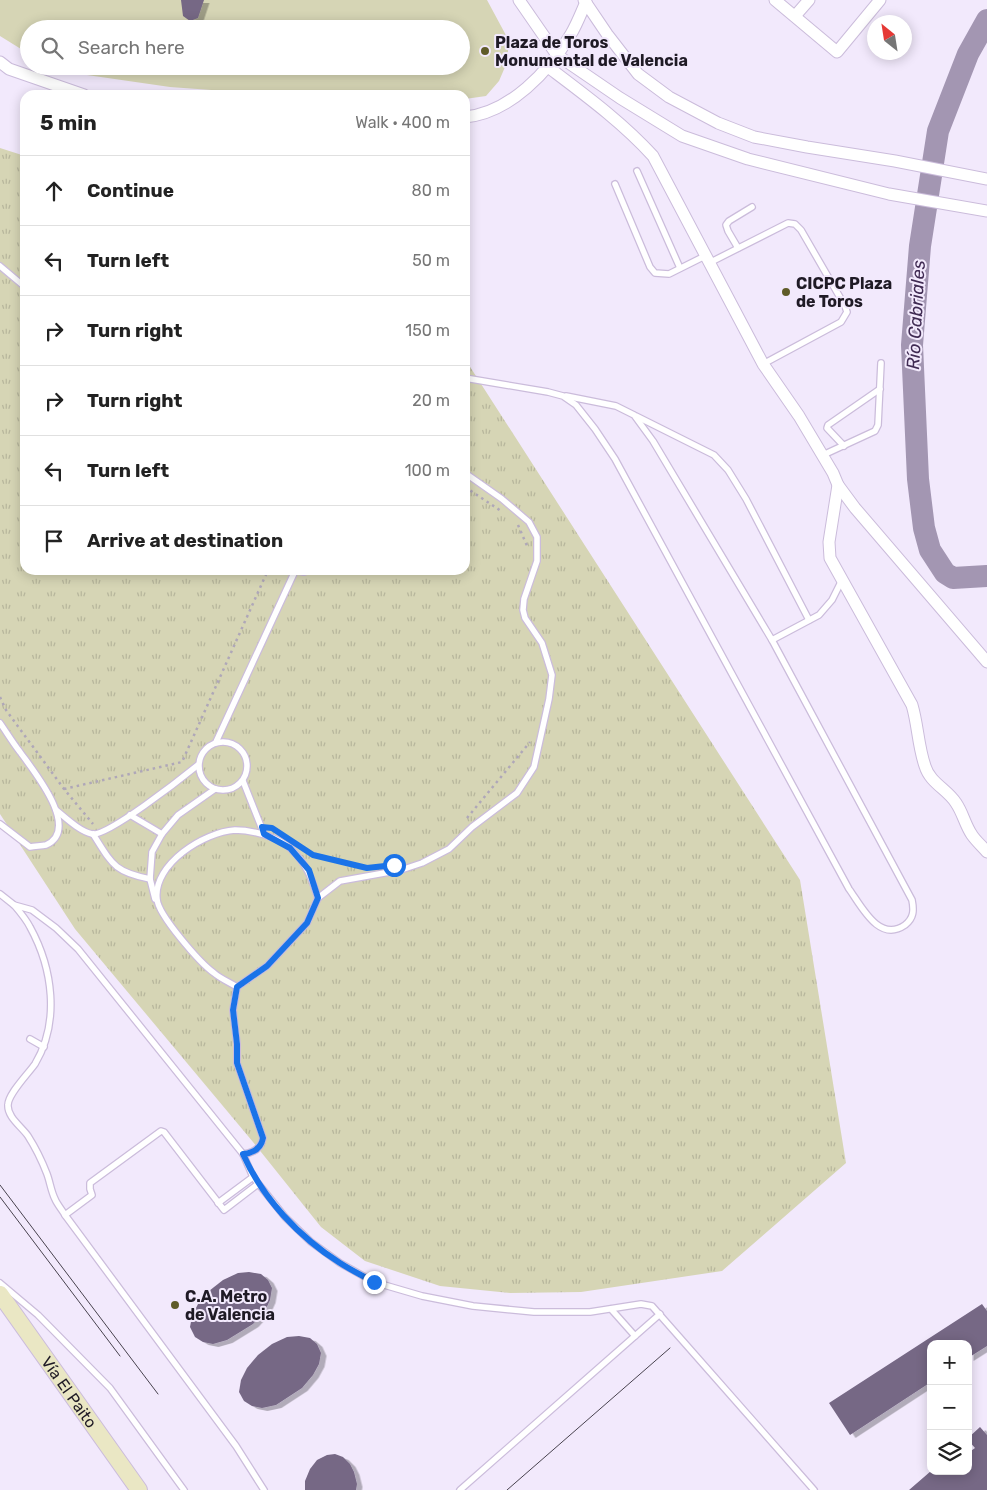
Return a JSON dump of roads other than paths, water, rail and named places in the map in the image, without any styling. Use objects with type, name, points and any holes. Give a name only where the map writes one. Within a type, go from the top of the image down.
[{"type":"street","points":[[518,0],[557,55],[620,98],[682,136],[748,159],[889,194],[987,211]]},
{"type":"street","points":[[775,0],[837,52],[880,0]]},
{"type":"street","points":[[795,16],[809,0]]},
{"type":"street","points":[[470,116],[490,111],[510,101],[548,67],[572,33],[585,1]]},
{"type":"street","points":[[585,1],[606,34],[638,74],[668,97],[718,123],[754,136],[987,179]]},
{"type":"street","points":[[0,62],[20,72]]},
{"type":"street","points":[[548,67],[602,107],[636,137],[653,156],[762,364],[824,455],[838,485],[855,508],[987,662]]},
{"type":"street","points":[[28,75],[70,90]]},
{"type":"street","points":[[838,485],[829,542],[830,558],[912,706],[917,722],[920,752],[925,768],[934,782],[957,804],[972,835],[987,852]]},
{"type":"street","name":"Vía El Paito","points":[[0,1294],[5,1311],[139,1490]]},
{"type":"lane","points":[[637,171],[680,268]]},
{"type":"lane","points":[[615,184],[650,268],[656,273],[669,274],[680,268],[738,248],[788,223],[795,224],[801,230],[847,312],[841,322],[762,364]]},
{"type":"lane","points":[[738,248],[726,225],[729,221],[752,207]]},
{"type":"lane","points":[[0,266],[20,283]]},
{"type":"lane","points":[[824,455],[876,431],[878,426],[881,363]]},
{"type":"lane","points":[[470,379],[616,406],[714,455],[728,470],[746,498],[809,620]]},
{"type":"lane","points":[[844,446],[827,428],[828,425],[880,389]]},
{"type":"lane","points":[[562,396],[576,406],[595,429],[615,459],[849,889],[874,924],[885,930],[896,930],[910,921],[914,911],[912,900],[772,640],[653,441],[634,415]]},
{"type":"lane","points":[[243,1154],[251,1153],[257,1149],[262,1144],[263,1138],[237,1063],[233,1010],[237,987],[267,966],[307,923],[318,898],[340,881],[401,870],[422,863],[449,849],[472,827],[517,793],[534,768],[549,699],[552,675],[542,643],[523,610],[524,599],[537,560],[537,537],[529,522],[502,499],[470,477]]},
{"type":"lane","points":[[56,810],[84,831],[93,834],[100,833],[118,824],[198,766],[204,751],[216,742],[293,575]]},
{"type":"lane","points":[[772,640],[819,615],[832,600],[842,580]]},
{"type":"lane","points":[[0,723],[45,787],[56,810],[59,826],[54,838],[46,845],[30,847],[0,824]]},
{"type":"lane","points":[[198,766],[203,780],[215,789],[230,790],[243,781],[248,766],[244,752],[232,743],[216,742]]},
{"type":"lane","points":[[243,781],[264,834]]},
{"type":"lane","points":[[215,789],[178,815],[162,834],[152,852],[150,879],[156,901],[192,952],[214,973],[237,987]]},
{"type":"lane","points":[[130,815],[162,834]]},
{"type":"lane","points":[[156,901],[157,887],[161,876],[180,852],[206,838],[234,830],[264,834],[290,848],[309,870],[318,898]]},
{"type":"lane","points":[[93,834],[111,862],[123,872],[150,879]]},
{"type":"lane","points":[[0,894],[14,905],[30,926],[43,956],[51,986],[52,1008],[44,1047],[26,1078],[11,1096],[8,1104],[9,1112],[28,1137],[46,1173],[55,1200],[236,1446],[264,1490]]},
{"type":"lane","points":[[14,905],[32,910],[56,928],[78,949],[243,1154],[258,1184],[285,1217],[311,1242],[340,1263],[374,1282],[422,1296],[473,1306],[534,1312],[590,1312],[641,1304],[652,1306],[814,1490]]},
{"type":"lane","points":[[30,1039],[44,1047]]},
{"type":"lane","points":[[65,1214],[92,1194],[90,1183],[161,1131],[164,1132],[224,1210],[258,1184]]},
{"type":"lane","points":[[218,1203],[253,1176]]},
{"type":"lane","points":[[0,1283],[38,1315],[110,1388],[184,1490]]},
{"type":"lane","points":[[612,1309],[635,1336]]},
{"type":"lane","points":[[460,1490],[660,1314]]},
{"type":"waterway","name":"Río Cabriales","points":[[987,20],[968,54],[938,131],[920,246],[912,345],[918,479],[924,528],[930,550],[945,573],[953,578],[987,576]]},
{"type":"tram line","points":[[0,1185],[158,1394]]},
{"type":"tram line","points":[[0,1197],[120,1356]]},
{"type":"tram line","points":[[507,1490],[670,1348]]},
{"type":"place","name":"Plaza de Toros Monumental de Valencia","points":[[485,51]]},
{"type":"place","name":"CICPC Plaza de Toros","points":[[786,292]]},
{"type":"place","name":"C.A. Metro de Valencia","points":[[175,1305]]}]
